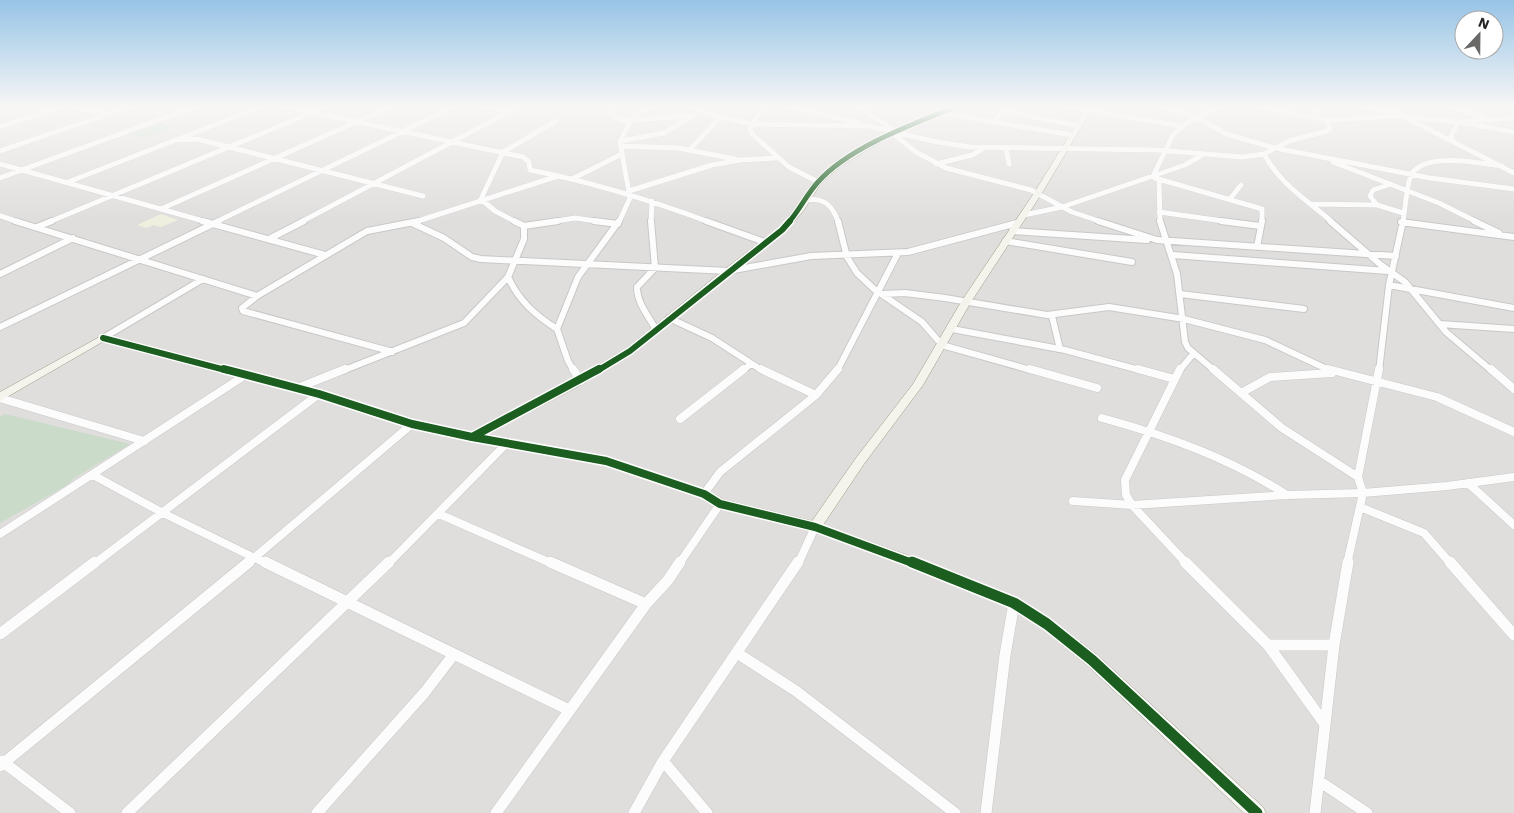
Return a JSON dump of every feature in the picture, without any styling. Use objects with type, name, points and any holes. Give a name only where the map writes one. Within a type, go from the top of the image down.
[{"type":"street","points":[[0,151],[18,145]]},
{"type":"street","points":[[0,178],[89,145]]},
{"type":"street","points":[[68,182],[162,145]]},
{"type":"street","points":[[219,145],[423,196]]},
{"type":"street","points":[[37,227],[233,145]]},
{"type":"street","points":[[161,209],[303,145]]},
{"type":"street","points":[[0,327],[376,145]]},
{"type":"street","points":[[269,240],[445,145]]},
{"type":"street","points":[[466,145],[527,159],[530,170],[590,182],[606,190],[630,193],[767,243]]},
{"type":"street","points":[[481,199],[503,152],[515,145]]},
{"type":"street","points":[[557,329],[570,293],[587,264],[618,224],[630,193],[621,145]]},
{"type":"street","points":[[653,145],[740,160]]},
{"type":"street","points":[[690,150],[695,145]]},
{"type":"street","points":[[763,145],[777,158],[802,175],[818,182]]},
{"type":"street","points":[[472,437],[581,381],[630,351],[728,271],[767,243],[794,218],[818,182],[839,163],[871,145]]},
{"type":"street","points":[[908,145],[936,164],[1038,193],[1062,207],[1157,240]]},
{"type":"street","points":[[960,145],[1006,149],[1164,151],[1242,157],[1264,154],[1281,145]]},
{"type":"street","points":[[634,813],[663,761],[797,565],[815,527],[860,460],[918,385],[966,302],[1024,215],[1066,145]]},
{"type":"street","points":[[1152,176],[1167,145]]},
{"type":"street","points":[[1264,145],[1410,175],[1514,190]]},
{"type":"street","points":[[1461,145],[1514,172]]},
{"type":"street","points":[[936,164],[972,155],[984,148]]},
{"type":"street","points":[[1006,149],[1009,164]]},
{"type":"street","points":[[572,179],[622,154]]},
{"type":"street","points":[[1264,154],[1282,181],[1413,290],[1440,324],[1514,389]]},
{"type":"street","points":[[1024,215],[1062,207],[1186,165],[1202,155]]},
{"type":"street","points":[[630,193],[697,168],[740,160],[777,158]]},
{"type":"street","points":[[1330,158],[1334,163],[1439,203],[1499,233]]},
{"type":"street","points":[[1315,813],[1334,645],[1346,569],[1363,492],[1358,477],[1377,383],[1391,271],[1396,256],[1410,175],[1413,170],[1432,162],[1454,161],[1502,166]]},
{"type":"street","points":[[0,164],[325,255]]},
{"type":"street","points":[[393,352],[243,311],[242,308],[244,304],[366,231],[412,223],[481,199],[558,176]]},
{"type":"street","points":[[1152,176],[1159,180],[1262,209],[1263,216],[1257,247]]},
{"type":"street","points":[[1159,180],[1159,212],[1165,241],[1173,255],[1184,319],[1185,342],[1193,354],[1297,439],[1358,477]]},
{"type":"street","points":[[1230,200],[1241,185]]},
{"type":"street","points":[[1378,205],[1370,192],[1388,185]]},
{"type":"street","points":[[481,199],[495,211],[524,226],[575,218],[618,224]]},
{"type":"street","points":[[807,200],[825,201],[839,218],[845,254],[852,267],[881,293],[926,325],[942,345],[1097,388]]},
{"type":"street","points":[[652,201],[655,268],[637,287],[636,291],[642,307],[656,330]]},
{"type":"street","points":[[1311,204],[1378,205],[1402,217],[1514,237]]},
{"type":"street","points":[[1159,212],[1260,226]]},
{"type":"street","points":[[0,216],[257,296]]},
{"type":"street","points":[[412,223],[444,238],[472,257],[515,261],[728,271],[811,256],[898,253],[1015,227],[1165,241],[1396,256]]},
{"type":"street","points":[[295,389],[464,323],[508,277],[524,239],[524,226]]},
{"type":"street","points":[[0,274],[73,238]]},
{"type":"street","points":[[1005,241],[1132,262]]},
{"type":"street","points":[[704,494],[720,472],[816,395],[842,366],[881,293],[898,253]]},
{"type":"street","points":[[1173,255],[1391,271]]},
{"type":"street","points":[[508,277],[520,301],[530,311],[557,329],[568,361],[581,381]]},
{"type":"street","points":[[0,398],[203,279]]},
{"type":"street","points":[[1389,285],[1514,308]]},
{"type":"street","points":[[881,293],[905,293],[1052,316],[1109,307],[1184,319],[1229,329],[1265,340],[1336,373],[1437,397],[1514,432]]},
{"type":"street","points":[[1180,294],[1304,309]]},
{"type":"street","points":[[1052,316],[1060,349]]},
{"type":"street","points":[[669,318],[712,338],[735,351],[751,364],[816,395]]},
{"type":"street","points":[[1440,324],[1514,329]]},
{"type":"street","points":[[952,329],[1060,349],[1174,379]]},
{"type":"street","points":[[103,338],[319,394],[412,424],[506,445],[563,452],[606,461],[704,494],[720,504],[815,527],[949,576],[1014,603],[1047,624],[1092,660],[1257,813]]},
{"type":"street","points":[[1193,354],[1181,366],[1171,390],[1124,480],[1126,495],[1132,506],[1165,542],[1268,644],[1324,723]]},
{"type":"street","points":[[680,419],[751,364]]},
{"type":"street","points":[[1241,392],[1270,377],[1336,373]]},
{"type":"street","points":[[0,534],[244,376]]},
{"type":"street","points":[[0,634],[319,394]]},
{"type":"street","points":[[0,398],[144,441]]},
{"type":"street","points":[[1102,418],[1150,430],[1222,456],[1287,495]]},
{"type":"street","points":[[70,813],[1,763],[255,557],[412,424]]},
{"type":"street","points":[[128,813],[439,514],[506,445]]},
{"type":"street","points":[[93,475],[163,513],[569,710]]},
{"type":"street","points":[[1073,501],[1132,506],[1287,495],[1363,492],[1468,483],[1514,476]]},
{"type":"street","points":[[1468,483],[1514,525]]},
{"type":"street","points":[[496,813],[646,604],[668,580],[720,504]]},
{"type":"street","points":[[1360,507],[1424,533],[1514,635]]},
{"type":"street","points":[[439,514],[646,604]]},
{"type":"street","points":[[986,813],[998,730],[1006,639],[1014,603]]},
{"type":"street","points":[[1268,644],[1334,645]]},
{"type":"street","points":[[736,653],[796,692],[955,813]]},
{"type":"street","points":[[316,813],[425,692],[454,654]]},
{"type":"street","points":[[663,761],[707,813]]},
{"type":"street","points":[[1319,781],[1367,813]]},
{"type":"shaded area","points":[[0,145],[1514,145],[1514,813],[0,813]]},
{"type":"green space","points":[[161,214],[178,220],[161,227],[153,225],[146,228],[137,225]]},
{"type":"green space","points":[[5,414],[130,444],[76,477],[64,487],[0,523],[0,417]]},
{"type":"cycle path","points":[[103,338],[319,394],[412,424],[472,437],[573,385],[630,351],[728,271],[782,230],[801,208],[818,182],[839,163],[871,145]]},
{"type":"cycle path","points":[[472,437],[606,461],[704,494],[720,504],[815,527],[949,576],[1014,603],[1047,624],[1092,660],[1257,813]]}]
